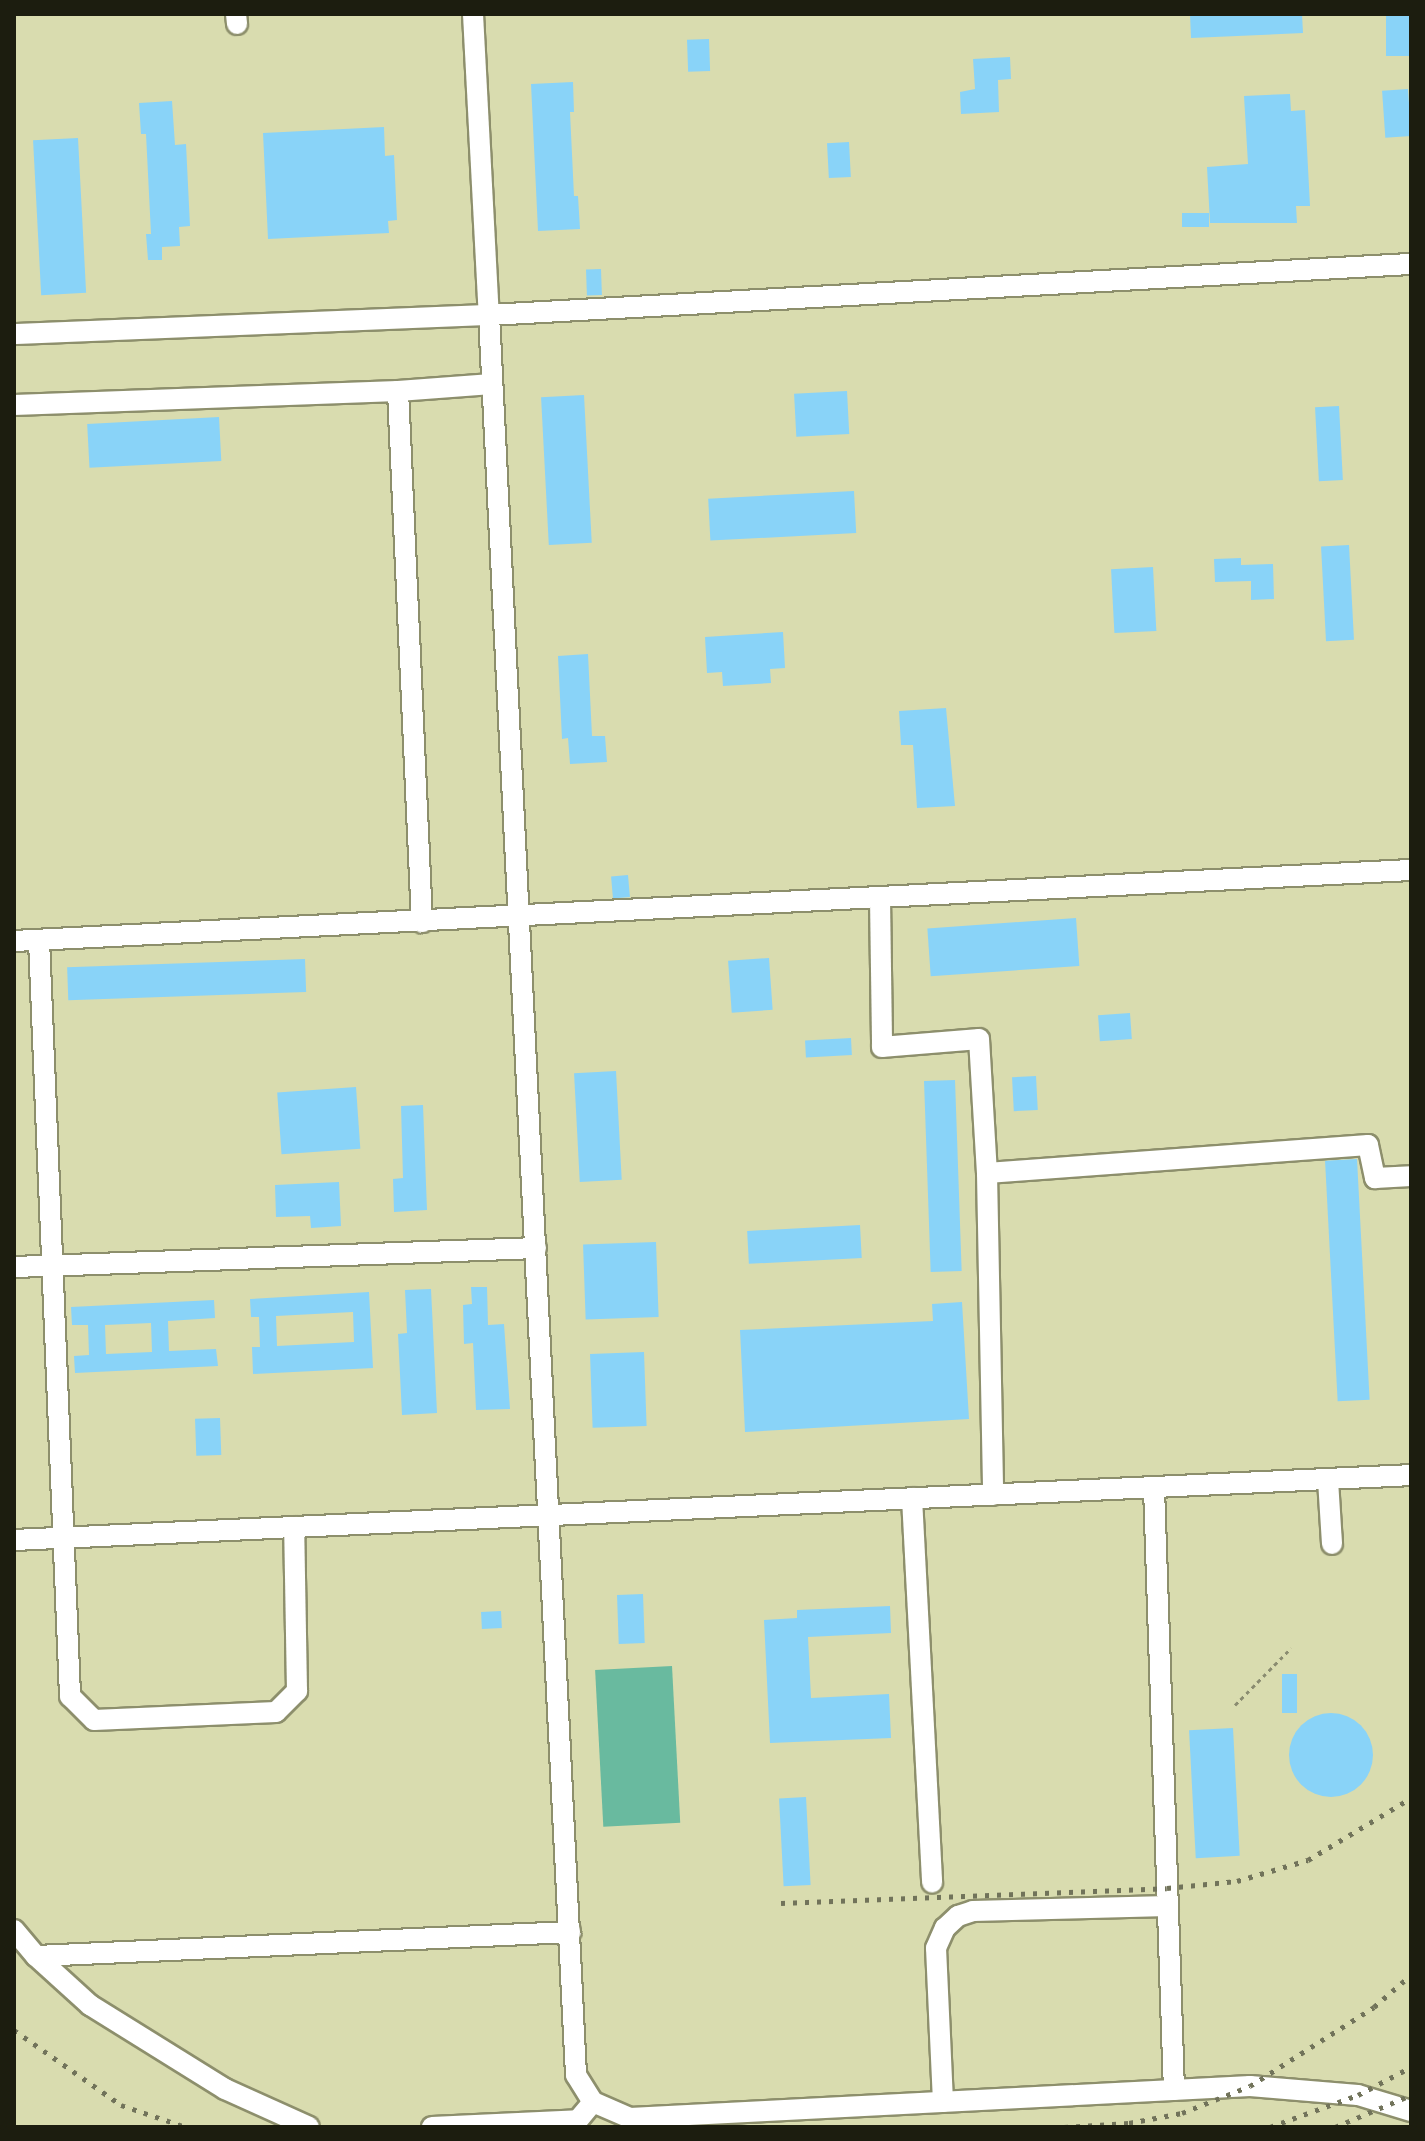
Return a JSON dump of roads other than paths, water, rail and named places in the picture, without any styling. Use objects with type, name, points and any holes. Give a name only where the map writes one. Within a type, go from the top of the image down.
[{"type":"lane","points":[[473,14],[576,2075],[593,2102],[630,2118],[1250,2086],[1358,2095],[1411,2111]]},
{"type":"lane","points":[[14,334],[489,315],[1411,264]]},
{"type":"lane","points":[[14,405],[398,391],[492,384]]},
{"type":"lane","points":[[398,391],[422,922]]},
{"type":"lane","points":[[14,941],[1411,870]]},
{"type":"lane","points":[[880,898],[882,1047],[979,1039],[987,1173],[993,1495]]},
{"type":"lane","points":[[39,940],[61,1538],[70,1696],[94,1720],[276,1712],[297,1691],[294,1527]]},
{"type":"lane","points":[[987,1173],[1368,1145],[1375,1178],[1411,1176]]},
{"type":"lane","points":[[14,1267],[536,1248]]},
{"type":"lane","points":[[14,1540],[1411,1475]]},
{"type":"lane","points":[[1328,1480],[1332,1544]]},
{"type":"lane","points":[[1154,1488],[1174,2090]]},
{"type":"lane","points":[[912,1498],[932,1882]]},
{"type":"lane","points":[[943,2102],[936,1948],[945,1928],[958,1916],[973,1911],[1168,1906]]},
{"type":"lane","points":[[14,1930],[36,1956],[90,2005],[225,2089],[309,2127]]},
{"type":"lane","points":[[36,1956],[570,1932]]},
{"type":"lane","points":[[432,2127],[578,2120],[593,2102]]},
{"type":"railway","points":[[781,1903],[1167,1888],[1237,1881],[1308,1860],[1411,1798]]},
{"type":"railway","points":[[1064,2127],[1129,2123],[1182,2113],[1250,2086],[1374,2007],[1411,1975]]},
{"type":"railway","points":[[14,2030],[121,2105],[186,2127]]},
{"type":"railway","points":[[1270,2127],[1358,2095],[1411,2067]]},
{"type":"railway","points":[[1335,2127],[1411,2095]]}]
